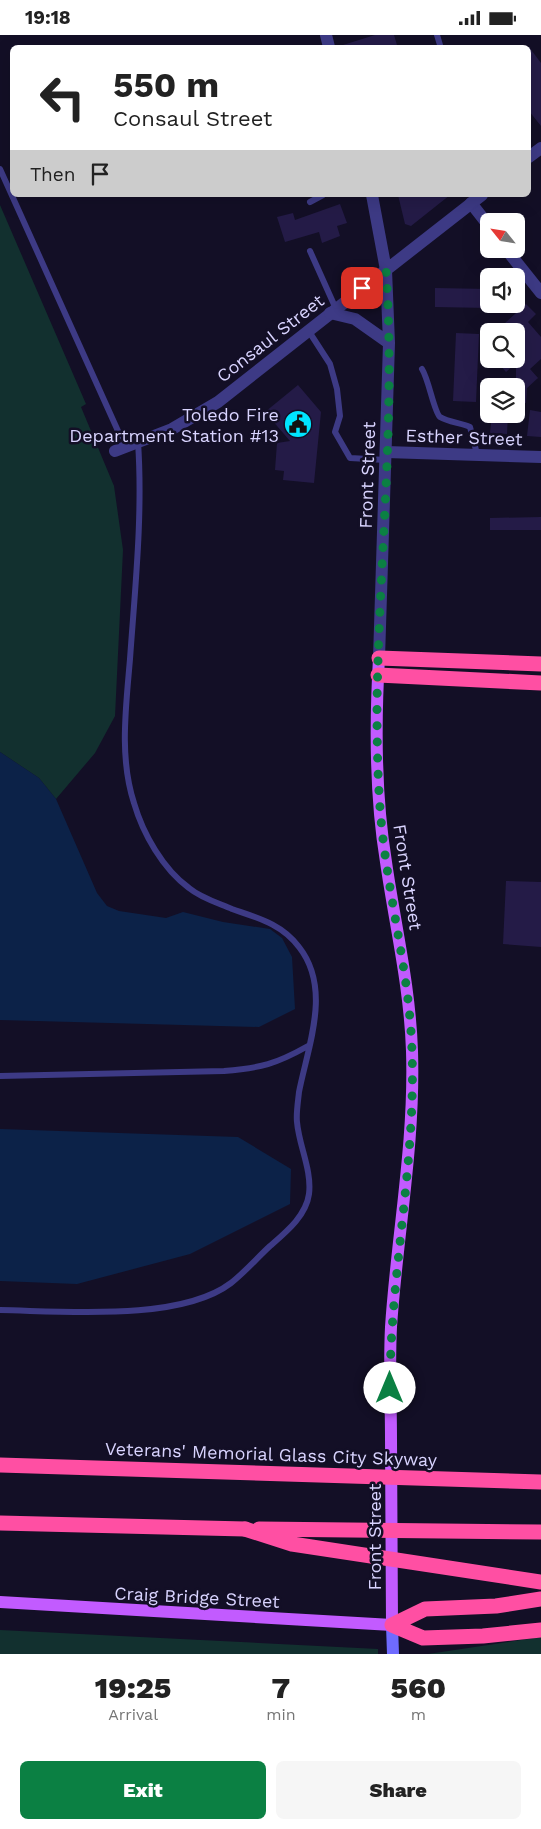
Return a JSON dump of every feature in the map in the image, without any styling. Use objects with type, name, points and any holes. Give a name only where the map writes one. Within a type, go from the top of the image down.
[{"type":"highway","points":[[379,658],[541,664]]},
{"type":"highway","points":[[378,675],[541,683]]},
{"type":"highway","name":"Veterans' Memorial Glass City Skyway","points":[[0,1465],[541,1482]]},
{"type":"highway","points":[[0,1523],[245,1529],[541,1532]]},
{"type":"highway","points":[[245,1529],[292,1544],[541,1581]]},
{"type":"highway","points":[[392,1625],[425,1609],[496,1606],[541,1599]]},
{"type":"highway","points":[[392,1625],[423,1638],[503,1635],[541,1630]]},
{"type":"main road","name":"Front Street","points":[[379,658],[380,815],[386,862],[405,971],[413,1074],[411,1131],[394,1286],[390,1349],[393,1654]]},
{"type":"main road","name":"Craig Bridge Street","points":[[0,1602],[392,1625]]},
{"type":"street","name":"Front Street","points":[[372,197],[386,270],[389,343],[379,658]]},
{"type":"street","name":"Consaul Street","points":[[115,451],[172,429],[218,402],[479,197]]},
{"type":"street","points":[[471,203],[480,214]]},
{"type":"street","points":[[513,258],[541,293]]},
{"type":"street","points":[[333,311],[355,319],[389,343]]},
{"type":"street","name":"Esther Street","points":[[386,456],[477,454],[541,457]]},
{"type":"lane","points":[[437,35],[440,45]]},
{"type":"lane","points":[[0,169],[10,191]]},
{"type":"lane","points":[[0,1310],[99,1312],[158,1308],[202,1299],[230,1284],[301,1216],[309,1194],[308,1171],[296,1120],[317,1005],[315,982],[309,963],[300,947],[287,933],[266,920],[207,898],[189,889],[158,854],[142,826],[133,802],[124,739],[136,581],[140,469],[133,444],[118,431],[13,197]]},
{"type":"lane","points":[[310,202],[319,197]]},
{"type":"lane","points":[[310,251],[333,311]]},
{"type":"lane","points":[[308,330],[330,364],[337,389],[340,416],[336,432],[344,451],[350,458],[386,456]]},
{"type":"lane","points":[[422,369],[439,416],[470,427],[477,454]]},
{"type":"lane","points":[[0,1076],[224,1071],[254,1068],[280,1062],[308,1046]]},
{"type":"green space","points":[[0,205],[86,404],[81,407],[114,486],[123,550],[115,716],[95,753],[56,799],[39,778],[0,752]]},
{"type":"green space","points":[[0,1630],[378,1649],[378,1654],[0,1654]]},
{"type":"green space","points":[[541,1637],[541,1654],[428,1654]]},
{"type":"water","points":[[0,752],[39,778],[56,799],[97,893],[107,906],[119,911],[166,918],[183,912],[223,922],[270,929],[282,938],[292,957],[295,1009],[259,1027],[0,1020]]},
{"type":"water","points":[[0,1129],[238,1137],[291,1169],[290,1204],[190,1254],[77,1284],[0,1281]]},
{"type":"building","points":[[375,35],[394,35],[397,45],[343,45]]},
{"type":"building","points":[[531,50],[541,63],[541,126],[531,114]]},
{"type":"building","points":[[398,197],[447,197],[411,226],[405,224]]},
{"type":"building","points":[[340,204],[347,223],[337,226],[340,236],[322,243],[319,232],[285,242],[277,217],[293,213],[295,220]]},
{"type":"building","points":[[435,288],[480,289],[480,308],[435,307]]},
{"type":"building","points":[[525,305],[536,314],[528,322],[541,337],[541,359],[530,369],[538,378],[527,388],[526,403],[525,378],[516,378],[516,368],[525,368],[525,323],[505,323],[516,313],[525,313]]},
{"type":"building","points":[[456,333],[479,334],[476,402],[453,401]]},
{"type":"building","points":[[503,368],[510,368],[506,372]]},
{"type":"building","name":"Toledo Fire Department Station #13","points":[[298,385],[321,412],[314,483],[283,480],[284,471],[275,470],[277,443],[290,441],[265,412]]},
{"type":"building","points":[[530,410],[541,412],[541,437],[527,436]]},
{"type":"building","points":[[491,423],[508,423],[507,434],[490,433]]},
{"type":"building","points":[[541,517],[541,530],[490,530],[490,518]]},
{"type":"building","points":[[506,881],[541,882],[541,947],[503,944]]},
{"type":"place","name":"Toledo Fire Department Station #13","points":[[298,424]]},
{"type":"route","points":[[362,288],[386,270],[389,343],[377,702],[378,763],[382,837],[405,971],[413,1074],[411,1131],[405,1200],[394,1286],[390,1349],[390,1388]]}]
